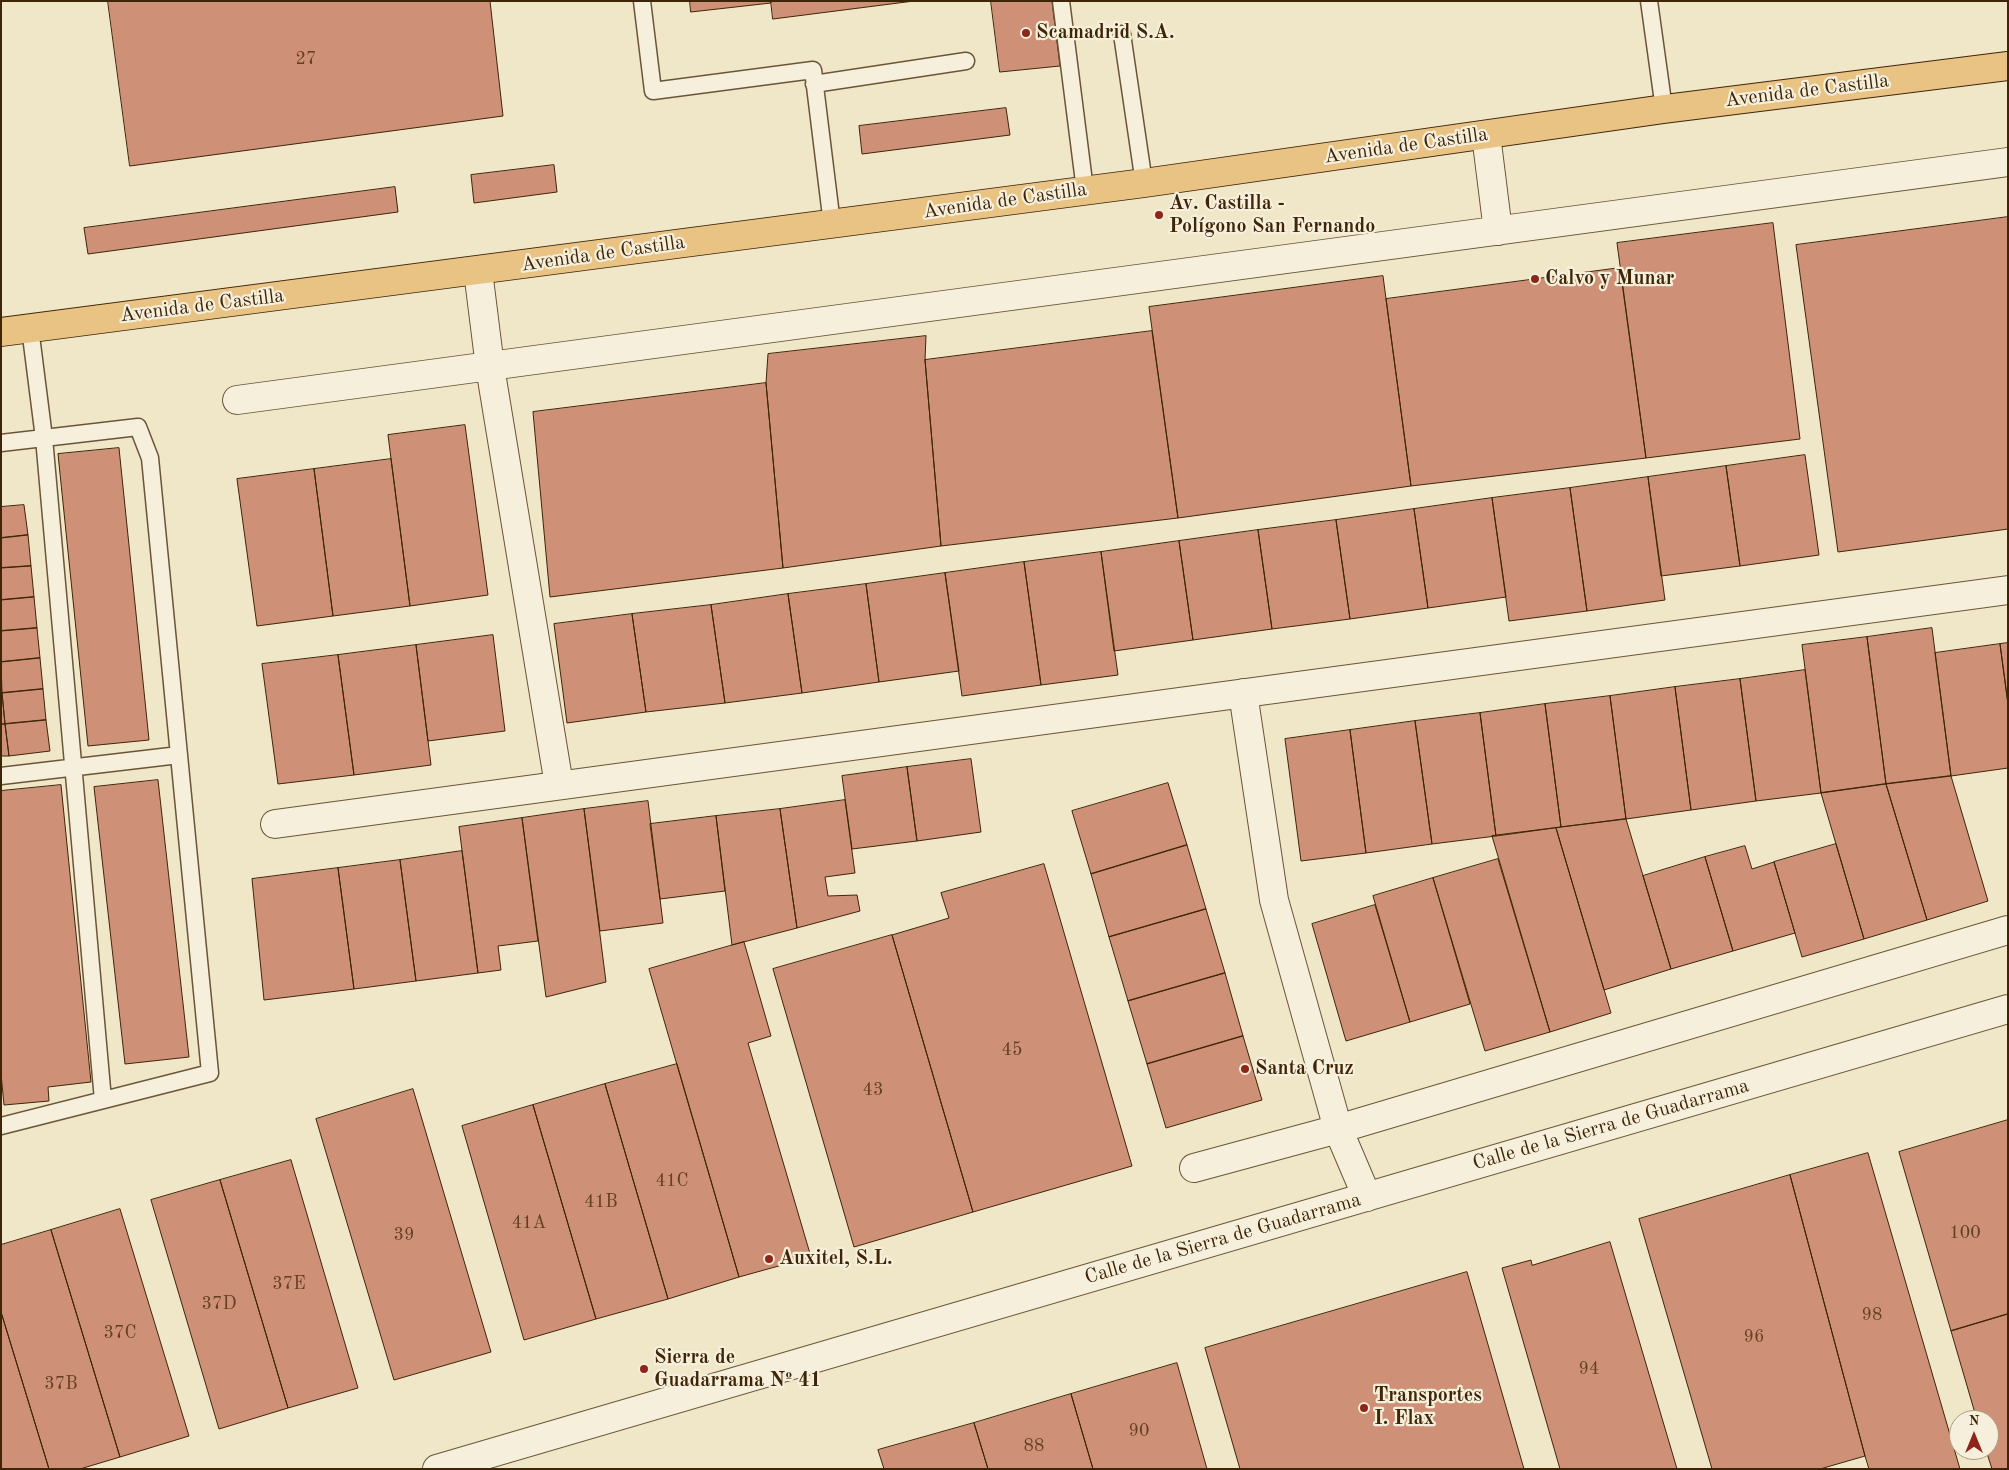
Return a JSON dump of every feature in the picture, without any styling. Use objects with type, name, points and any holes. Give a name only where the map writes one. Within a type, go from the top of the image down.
[{"type":"main road","name":"Avenida de Castilla","points":[[1,332],[1144,183],[1664,109],[2008,66]]},
{"type":"street","points":[[1486,135],[1498,231]]},
{"type":"street","points":[[237,400],[2008,162]]},
{"type":"street","points":[[478,271],[490,367],[559,786]]},
{"type":"street","points":[[275,824],[2008,590]]},
{"type":"street","points":[[1243,693],[1274,900],[1338,1129],[1367,1197]]},
{"type":"street","points":[[1194,1168],[1338,1129],[2008,930]]},
{"type":"street","name":"Calle de la Sierra de Guadarrama","points":[[438,1469],[2008,1009]]},
{"type":"lane","points":[[642,1],[652,91],[813,70],[832,224]]},
{"type":"lane","points":[[1061,1],[1085,190]]},
{"type":"lane","points":[[1649,1],[1664,109]]},
{"type":"lane","points":[[1122,34],[1144,183]]},
{"type":"lane","points":[[814,84],[966,61]]},
{"type":"lane","points":[[30,328],[44,438],[72,768],[104,1100]]},
{"type":"lane","points":[[1,443],[138,427],[150,458],[210,1073],[1,1126]]},
{"type":"lane","points":[[1,776],[179,755]]},
{"type":"building","points":[[108,1],[490,1],[503,116],[130,166]]},
{"type":"building","points":[[690,1],[771,1],[771,3],[691,12]]},
{"type":"building","points":[[771,1],[914,1],[773,19]]},
{"type":"building","name":"Scamadrid S.A.","points":[[991,1],[1052,1],[1060,66],[1000,72]]},
{"type":"building","points":[[1006,108],[1010,135],[862,154],[859,126]]},
{"type":"building","points":[[554,165],[557,192],[474,203],[471,175]]},
{"type":"building","points":[[395,187],[398,212],[88,254],[84,228]]},
{"type":"building","points":[[2008,217],[2008,529],[1838,552],[1796,245]]},
{"type":"building","points":[[1773,223],[1800,439],[1646,458],[1617,243]]},
{"type":"building","points":[[1620,268],[1646,458],[1411,486],[1386,299]]},
{"type":"building","points":[[1383,276],[1411,486],[1178,518],[1149,307]]},
{"type":"building","points":[[1152,331],[1178,518],[941,546],[925,360]]},
{"type":"building","points":[[926,336],[925,360],[941,546],[783,568],[766,383],[768,354]]},
{"type":"building","points":[[766,383],[783,568],[550,597],[533,412]]},
{"type":"building","points":[[465,425],[488,595],[410,606],[388,435]]},
{"type":"building","points":[[119,448],[149,740],[88,746],[58,454]]},
{"type":"building","points":[[1805,455],[1819,555],[1740,566],[1726,466]]},
{"type":"building","points":[[391,459],[410,606],[333,616],[314,469]]},
{"type":"building","points":[[1726,466],[1740,566],[1661,576],[1648,477]]},
{"type":"building","points":[[314,469],[333,616],[257,626],[237,479]]},
{"type":"building","points":[[1648,477],[1665,600],[1587,611],[1570,488]]},
{"type":"building","points":[[1570,488],[1587,611],[1509,621],[1492,498]]},
{"type":"building","points":[[1492,498],[1506,597],[1428,608],[1414,509]]},
{"type":"building","points":[[24,505],[28,535],[1,538],[1,507]]},
{"type":"building","points":[[1414,509],[1428,608],[1350,619],[1336,520]]},
{"type":"building","points":[[1336,520],[1350,619],[1272,629],[1258,530]]},
{"type":"building","points":[[1258,530],[1272,629],[1193,640],[1179,541]]},
{"type":"building","points":[[28,535],[31,566],[1,568],[1,538]]},
{"type":"building","points":[[1179,541],[1193,640],[1114,651],[1101,552]]},
{"type":"building","points":[[1101,552],[1118,675],[1041,685],[1024,562]]},
{"type":"building","points":[[1024,562],[1041,685],[962,696],[945,573]]},
{"type":"building","points":[[31,566],[34,597],[1,600],[1,568]]},
{"type":"building","points":[[945,573],[959,671],[879,682],[866,584]]},
{"type":"building","points":[[866,584],[879,682],[802,693],[788,594]]},
{"type":"building","points":[[788,594],[802,693],[725,703],[711,605]]},
{"type":"building","points":[[34,597],[37,628],[1,631],[1,600]]},
{"type":"building","points":[[711,605],[725,703],[646,712],[632,614]]},
{"type":"building","points":[[632,614],[646,712],[567,723],[554,624]]},
{"type":"building","points":[[37,628],[40,658],[1,662],[1,631]]},
{"type":"building","points":[[1932,628],[1951,776],[1886,784],[1867,637]]},
{"type":"building","points":[[493,635],[505,731],[428,741],[416,645]]},
{"type":"building","points":[[1867,637],[1886,784],[1821,793],[1802,645]]},
{"type":"building","points":[[2008,643],[2008,704],[2000,644]]},
{"type":"building","points":[[2000,644],[2008,704],[2008,768],[1951,776],[1935,653]]},
{"type":"building","points":[[416,645],[431,765],[354,775],[338,655]]},
{"type":"building","points":[[338,655],[354,775],[278,784],[262,664]]},
{"type":"building","points":[[40,658],[43,689],[2,693],[1,662]]},
{"type":"building","points":[[1805,670],[1821,793],[1756,801],[1740,679]]},
{"type":"building","points":[[1740,679],[1756,801],[1691,810],[1675,687]]},
{"type":"building","points":[[1675,687],[1691,810],[1626,819],[1610,696]]},
{"type":"building","points":[[43,689],[46,720],[5,724],[2,693]]},
{"type":"building","points":[[2,693],[5,724],[1,724]]},
{"type":"building","points":[[1610,696],[1626,819],[1561,827],[1545,704]]},
{"type":"building","points":[[1545,704],[1561,827],[1496,836],[1480,713]]},
{"type":"building","points":[[1480,713],[1496,836],[1432,844],[1415,721]]},
{"type":"building","points":[[46,720],[50,751],[9,756],[5,724]]},
{"type":"building","points":[[1415,721],[1432,844],[1366,853],[1350,730]]},
{"type":"building","points":[[1,724],[5,724],[9,756],[1,756]]},
{"type":"building","points":[[1350,730],[1366,853],[1301,861],[1285,739]]},
{"type":"building","points":[[971,759],[981,832],[917,841],[907,767]]},
{"type":"building","points":[[907,767],[917,841],[852,849],[842,776]]},
{"type":"building","points":[[1951,776],[1988,901],[1927,920],[1886,784]]},
{"type":"building","points":[[158,780],[189,1057],[125,1064],[94,787]]},
{"type":"building","points":[[1168,783],[1187,845],[1091,874],[1072,811]]},
{"type":"building","points":[[1886,784],[1927,920],[1864,939],[1821,793]]},
{"type":"building","points":[[61,785],[91,1082],[48,1087],[49,1101],[4,1105],[1,1074],[1,791]]},
{"type":"building","points":[[845,800],[855,873],[825,877],[828,896],[857,895],[860,911],[797,928],[780,809]]},
{"type":"building","points":[[648,801],[663,923],[600,931],[584,809]]},
{"type":"building","points":[[584,809],[606,982],[546,997],[522,818]]},
{"type":"building","points":[[780,809],[797,928],[732,945],[716,816]]},
{"type":"building","points":[[716,816],[725,891],[660,899],[650,824]]},
{"type":"building","points":[[522,818],[538,941],[498,946],[501,970],[478,973],[459,827]]},
{"type":"building","points":[[1626,819],[1671,969],[1604,990],[1556,828]]},
{"type":"building","points":[[1556,828],[1611,1013],[1550,1032],[1492,836]]},
{"type":"building","points":[[1836,844],[1864,939],[1802,957],[1774,862]]},
{"type":"building","points":[[1187,845],[1206,909],[1109,937],[1091,874]]},
{"type":"building","points":[[1745,846],[1752,869],[1774,862],[1795,933],[1733,951],[1705,857]]},
{"type":"building","points":[[462,851],[478,973],[416,981],[400,860]]},
{"type":"building","points":[[1705,857],[1733,951],[1671,969],[1643,876]]},
{"type":"building","points":[[1498,859],[1550,1032],[1485,1051],[1433,878]]},
{"type":"building","points":[[400,860],[416,981],[354,989],[338,868]]},
{"type":"building","points":[[1044,864],[1132,1166],[973,1212],[892,935],[949,918],[941,893]]},
{"type":"building","points":[[338,868],[354,989],[264,1000],[252,879]]},
{"type":"building","points":[[1433,878],[1470,1004],[1410,1022],[1373,896]]},
{"type":"building","points":[[1375,905],[1410,1022],[1346,1041],[1312,924]]},
{"type":"building","points":[[1206,909],[1225,973],[1128,1001],[1109,937]]},
{"type":"building","points":[[892,935],[973,1212],[854,1247],[773,969]]},
{"type":"building","points":[[744,942],[771,1036],[748,1043],[811,1257],[739,1277],[649,969]]},
{"type":"building","points":[[1225,973],[1243,1036],[1147,1064],[1128,1001]]},
{"type":"building","points":[[1243,1036],[1262,1100],[1166,1128],[1147,1064]]},
{"type":"building","points":[[677,1064],[739,1277],[668,1299],[605,1084]]},
{"type":"building","points":[[605,1084],[668,1299],[596,1319],[533,1105]]},
{"type":"building","points":[[413,1089],[491,1352],[394,1380],[316,1119]]},
{"type":"building","points":[[533,1105],[596,1319],[524,1340],[462,1126]]},
{"type":"building","points":[[2008,1120],[2008,1314],[1951,1331],[1899,1152]]},
{"type":"building","points":[[1868,1153],[1949,1431],[1949,1460],[1957,1460],[1960,1469],[1869,1469],[1790,1175]]},
{"type":"building","points":[[291,1160],[358,1388],[288,1408],[220,1180]]},
{"type":"building","points":[[1790,1175],[1865,1456],[1820,1469],[1712,1469],[1639,1219]]},
{"type":"building","points":[[220,1180],[288,1408],[219,1429],[151,1200]]},
{"type":"building","points":[[120,1209],[189,1436],[120,1457],[51,1230]]},
{"type":"building","points":[[51,1230],[120,1457],[80,1469],[49,1469],[1,1312],[1,1245]]},
{"type":"building","points":[[1610,1242],[1677,1469],[1560,1469],[1502,1268],[1531,1260],[1532,1265]]},
{"type":"building","name":"Transportes I. Flax","points":[[1467,1272],[1524,1469],[1240,1469],[1205,1348]]},
{"type":"building","points":[[1,1312],[49,1469],[1,1469]]},
{"type":"building","points":[[2008,1314],[2008,1469],[1992,1469],[1989,1460],[1999,1460],[1999,1410],[1974,1410],[1951,1331]]},
{"type":"building","points":[[1177,1363],[1207,1469],[1093,1469],[1071,1394]]},
{"type":"building","points":[[1071,1394],[1093,1469],[988,1469],[974,1423]]},
{"type":"building","points":[[974,1423],[988,1469],[884,1469],[878,1450]]},
{"type":"place","name":"Scamadrid S.A.","points":[[1026,33]]},
{"type":"place","name":"Av. Castilla - Polígono San Fernando","points":[[1159,215]]},
{"type":"place","name":"Calvo y Munar","points":[[1535,279]]},
{"type":"place","name":"Santa Cruz","points":[[1245,1069]]},
{"type":"place","name":"Auxitel, S.L.","points":[[769,1259]]},
{"type":"place","name":"Sierra de Guadarrama Nº 41","points":[[644,1369]]},
{"type":"place","name":"Transportes I. Flax","points":[[1364,1408]]}]
